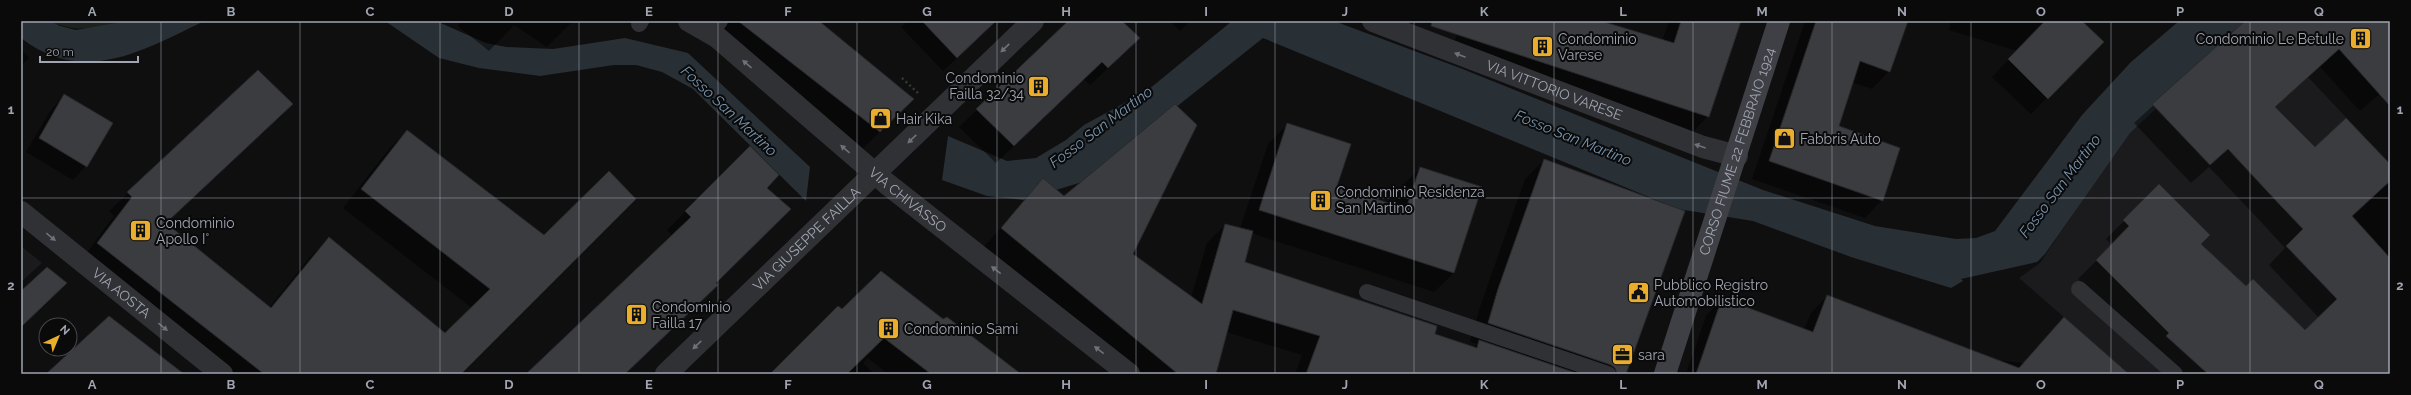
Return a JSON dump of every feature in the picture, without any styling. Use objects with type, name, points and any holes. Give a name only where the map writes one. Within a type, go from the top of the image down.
[{"type":"main road","name":"CORSO FIUME 22 FEBBRAIO 1924","points":[[1665,374],[1730,178],[1779,21]]},
{"type":"street","name":"VIA GIUSEPPE FAILLA","points":[[666,374],[1033,21]]},
{"type":"street","name":"VIA VITTORIO VARESE","points":[[1373,21],[1703,147],[1737,156]]},
{"type":"street","name":"VIA CHIVASSO","points":[[704,24],[875,174],[1129,374]]},
{"type":"street","name":"VIA AOSTA","points":[[21,212],[222,374]]},
{"type":"lane","points":[[2079,290],[2175,374]]},
{"type":"lane","points":[[1367,292],[1608,374]]},
{"type":"shaded area","points":[[51,21],[127,21],[98,27],[69,28]]},
{"type":"shaded area","points":[[2308,77],[2390,164],[2390,181],[2353,216],[2390,258],[2390,374],[2129,374],[2019,278],[2040,263],[2137,118],[2152,104]]},
{"type":"shaded area","points":[[21,246],[42,263],[21,282]]},
{"type":"water","points":[[21,21],[51,21],[60,26],[76,30],[127,21],[204,21],[136,52],[113,59],[90,62],[67,60],[44,52],[21,38]]},
{"type":"water","name":"Fosso San Martino","points":[[385,21],[436,21],[486,43],[506,47],[553,49],[625,38],[688,53],[810,167],[806,201],[693,89],[662,72],[636,65],[614,65],[540,76],[479,68],[439,58]]},
{"type":"water","name":"Fosso San Martino","points":[[1232,21],[1334,21],[1460,68],[1763,190],[1875,226],[1956,239],[1976,238],[1995,231],[2082,115],[2131,62],[2179,21],[2250,21],[2130,133],[2045,254],[2037,262],[1961,279],[1963,281],[1951,288],[1851,257],[1753,221],[1678,209],[1263,38],[1082,182],[1024,200],[987,196],[942,180],[948,136],[1007,161],[1036,158],[1066,140],[1084,125],[1148,90]]},
{"type":"building","points":[[738,21],[819,21],[914,99],[880,132]]},
{"type":"building","points":[[922,21],[996,21],[957,58]]},
{"type":"building","name":"Condominio Failla 32/34","points":[[1068,21],[1122,21],[1140,38],[1108,68],[1102,62],[1014,146],[976,109]]},
{"type":"building","points":[[1432,21],[1601,21],[1674,43],[1681,21],[1741,21],[1709,117],[1431,26]]},
{"type":"building","points":[[1816,21],[1908,21],[1890,72],[1860,61],[1839,126],[1900,148],[1883,201],[1769,161]]},
{"type":"building","points":[[2045,21],[2082,21],[2104,42],[2048,99],[2008,59]]},
{"type":"building","points":[[2245,21],[2390,21],[2390,106],[2339,49],[2275,107],[2315,147],[2346,118],[2390,164],[2390,181],[2352,216],[2390,258],[2390,374],[2208,374],[2166,336],[2169,333],[2096,260],[2129,226],[2123,220],[2159,184],[2210,235],[2201,244],[2246,286],[2253,279],[2305,330],[2337,299],[2286,246],[2303,229],[2228,149],[2210,165],[2152,104]]},
{"type":"building","points":[[258,70],[293,104],[166,223],[271,308],[329,237],[445,333],[490,289],[361,189],[407,130],[544,235],[609,171],[636,199],[461,374],[264,374],[97,243],[132,197],[127,192]]},
{"type":"building","points":[[64,94],[113,123],[87,167],[39,138]]},
{"type":"building","points":[[1175,104],[1197,125],[1133,254],[1202,304],[1225,224],[1253,231],[1245,262],[1437,326],[1435,334],[1477,348],[1479,340],[1579,374],[1306,374],[1320,336],[1233,310],[1216,374],[1178,374],[1001,228],[1043,178],[1064,196]]},
{"type":"building","name":"Condominio Residenza San Martino","points":[[1287,123],[1351,144],[1337,186],[1406,209],[1420,167],[1482,187],[1454,273],[1259,210]]},
{"type":"building","points":[[750,146],[779,175],[767,188],[791,209],[716,283],[718,285],[625,374],[526,374],[691,217],[685,211]]},
{"type":"building","points":[[1544,159],[1685,211],[1626,374],[1617,374],[1615,368],[1611,365],[1488,323],[1498,289]]},
{"type":"building","points":[[47,267],[67,283],[21,327],[21,291]]},
{"type":"building","name":"Condominio Sami","points":[[881,271],[943,319],[947,317],[1021,374],[931,374],[884,338],[847,374],[770,374],[838,306],[842,309]]},
{"type":"building","points":[[1827,295],[2019,368],[2064,317],[2129,374],[1696,374],[1722,298],[1813,332]]},
{"type":"building","points":[[109,316],[184,374],[46,374],[64,357],[78,357],[78,345]]},
{"type":"place","name":"Condominio Le Betulle","points":[[2360,39]]},
{"type":"place","name":"Condominio Varese","points":[[1543,47]]},
{"type":"place","name":"Condominio Failla 32/34","points":[[1039,86]]},
{"type":"place","name":"Hair Kika","points":[[880,119]]},
{"type":"place","name":"Fabbris Auto","points":[[1785,139]]},
{"type":"place","name":"Condominio Residenza San Martino","points":[[1321,200]]},
{"type":"place","name":"Condominio Apollo I°","points":[[141,231]]},
{"type":"place","name":"Pubblico Registro Automobilistico","points":[[1639,293]]},
{"type":"place","name":"Condominio Failla 17","points":[[637,315]]},
{"type":"place","name":"Condominio Sami","points":[[888,329]]},
{"type":"place","name":"sara","points":[[1623,355]]}]
